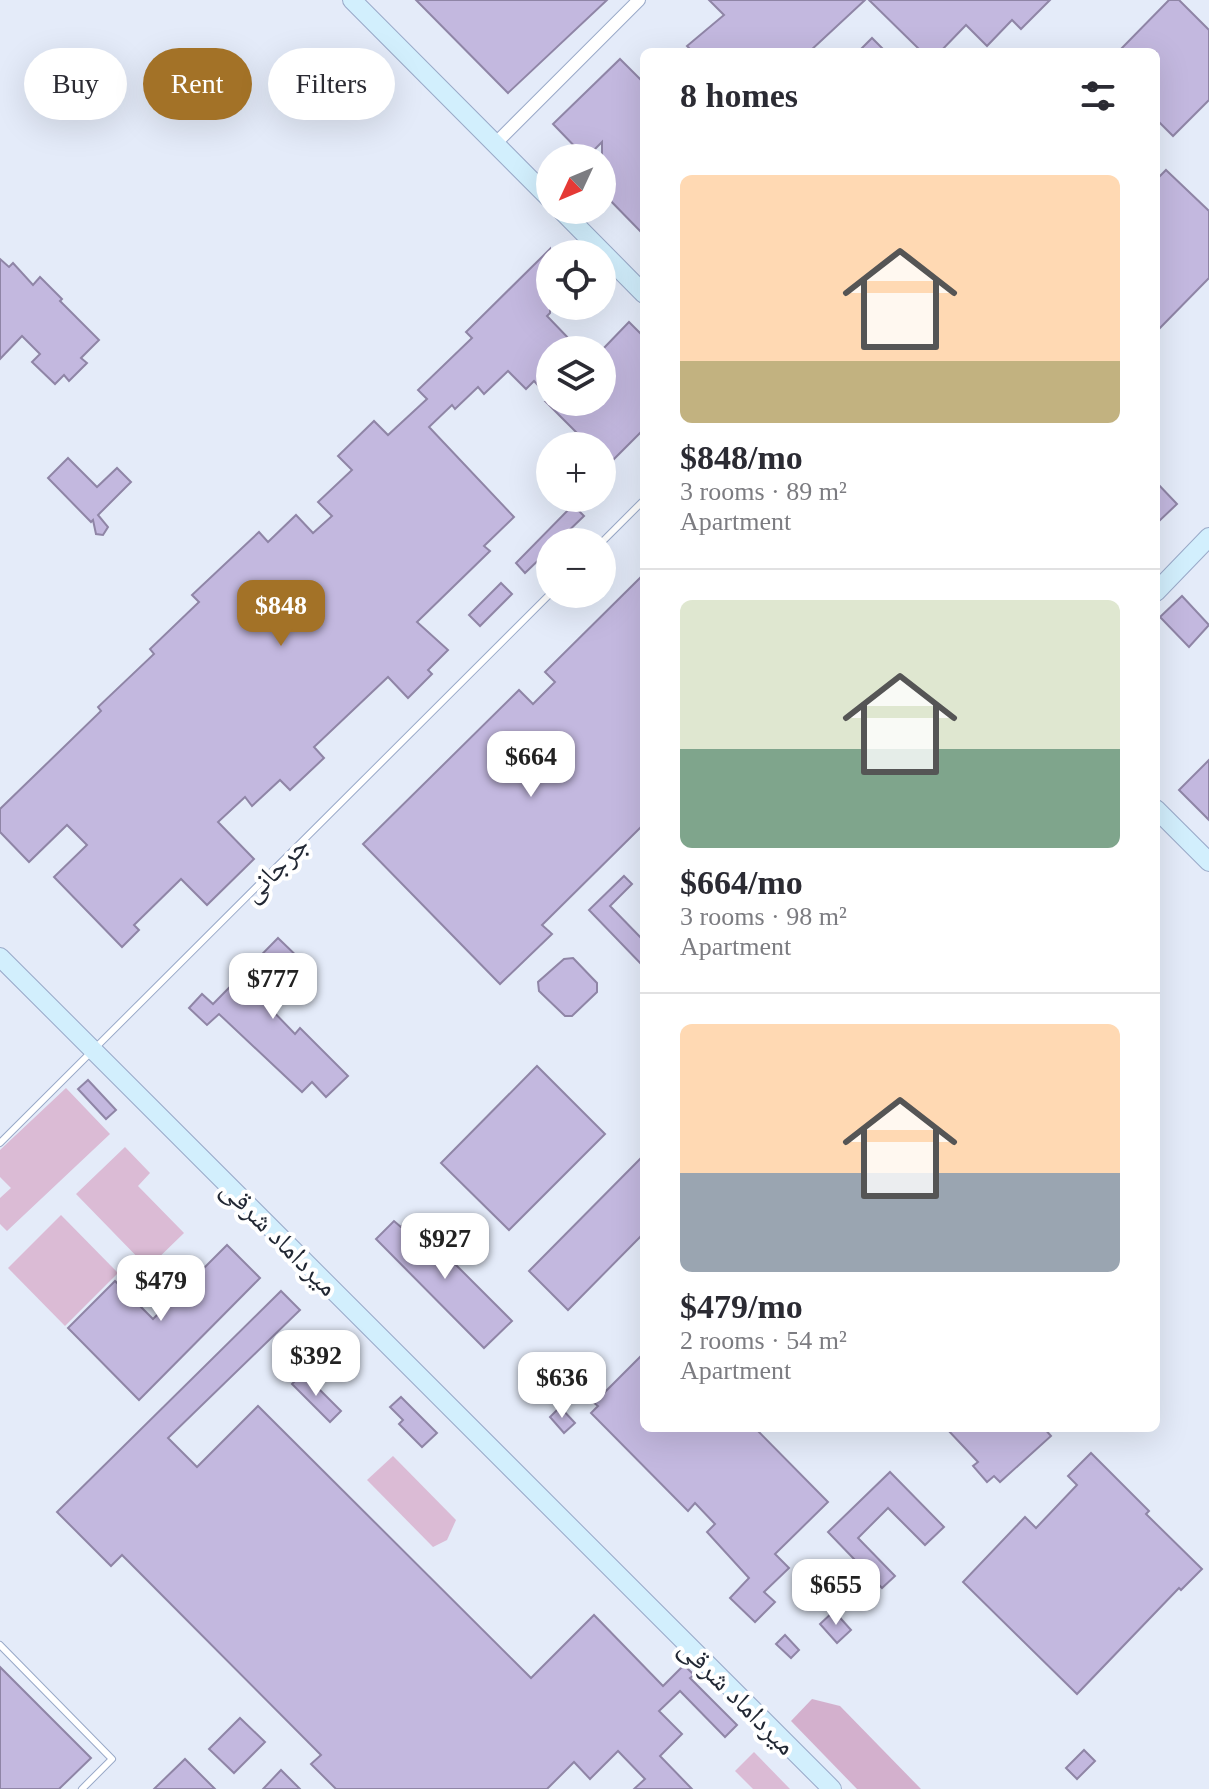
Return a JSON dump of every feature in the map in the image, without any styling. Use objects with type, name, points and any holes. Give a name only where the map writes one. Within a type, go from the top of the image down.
[{"type":"street","points":[[352,0],[536,185]]},
{"type":"street","points":[[495,144],[639,0]]},
{"type":"street","points":[[575,224],[640,290]]},
{"type":"street","points":[[1160,588],[1209,537]]},
{"type":"street","points":[[1160,813],[1209,862]]},
{"type":"street","name":"میرداماد شرقی","points":[[0,957],[832,1789]]},
{"type":"lane","points":[[616,528],[640,504]]},
{"type":"lane","name":"جرجانی","points":[[0,1143],[536,608]]},
{"type":"lane","points":[[0,1645],[112,1759],[82,1789]]},
{"type":"shaded area","points":[[66,1088],[110,1134],[7,1231],[0,1224],[0,1198],[11,1188],[0,1177],[0,1150]]},
{"type":"shaded area","points":[[125,1147],[150,1173],[138,1186],[184,1233],[148,1268],[76,1194]]},
{"type":"shaded area","points":[[61,1215],[118,1273],[65,1326],[8,1268]]},
{"type":"shaded area","points":[[393,1456],[456,1520],[447,1540],[433,1547],[367,1480]]},
{"type":"shaded area","points":[[812,1699],[840,1706],[921,1789],[857,1789],[791,1721]]},
{"type":"shaded area","points":[[754,1752],[790,1789],[753,1789],[735,1771]]},
{"type":"building","points":[[416,0],[607,0],[508,93]]},
{"type":"building","points":[[709,0],[865,0],[813,48],[687,46],[724,15]]},
{"type":"building","points":[[869,0],[1050,0],[1021,29],[1012,20],[987,46],[966,25],[944,48],[918,48]]},
{"type":"building","points":[[1169,0],[1179,0],[1209,30],[1209,100],[1173,136],[1160,123],[1160,48],[1122,48]]},
{"type":"building","points":[[872,38],[882,48],[862,48]]},
{"type":"building","points":[[620,59],[640,79],[640,231],[616,206],[616,144],[572,144],[553,124]]},
{"type":"building","points":[[1166,170],[1209,211],[1209,278],[1160,328],[1160,176]]},
{"type":"building","points":[[0,259],[9,267],[13,263],[33,285],[40,277],[99,340],[81,358],[87,363],[69,381],[64,375],[55,384],[32,362],[40,354],[22,336],[0,359]]},
{"type":"building","points":[[536,263],[536,320],[551,320],[566,336],[536,336],[536,383],[534,381],[526,389],[508,371],[484,394],[478,387],[455,409],[452,405],[429,427],[514,517],[484,546],[490,551],[417,622],[448,650],[428,670],[432,674],[408,698],[388,677],[314,747],[324,758],[290,790],[280,780],[252,806],[245,797],[218,822],[254,859],[207,905],[181,879],[134,925],[139,930],[122,947],[54,877],[87,845],[67,825],[29,862],[0,832],[0,809],[101,711],[98,707],[154,654],[150,649],[199,602],[192,595],[259,532],[268,542],[296,515],[313,533],[332,516],[318,502],[352,470],[338,456],[374,421],[388,435],[427,399],[418,390],[472,338],[466,332]]},
{"type":"building","points":[[629,322],[640,333],[640,433],[616,457],[616,432],[576,432],[560,416],[616,416],[616,336]]},
{"type":"building","points":[[68,458],[97,487],[117,468],[131,482],[98,515],[108,527],[103,535],[96,534],[93,520],[91,522],[48,478]]},
{"type":"building","points":[[1160,486],[1177,504],[1160,520]]},
{"type":"building","points":[[566,512],[580,512],[584,516],[572,528],[550,528]]},
{"type":"building","points":[[536,543],[536,562],[525,573],[516,563]]},
{"type":"building","points":[[640,578],[640,828],[542,925],[552,934],[500,984],[363,844],[519,690],[533,704],[555,682],[545,672],[610,608],[616,608],[616,602]]},
{"type":"building","points":[[501,583],[512,594],[480,626],[469,615]]},
{"type":"building","points":[[1182,596],[1209,625],[1189,647],[1160,617]]},
{"type":"building","points":[[1209,760],[1209,820],[1179,790]]},
{"type":"building","points":[[624,876],[632,884],[610,906],[640,937],[640,963],[589,910]]},
{"type":"building","points":[[278,938],[306,965],[267,1005],[295,1034],[300,1028],[348,1076],[326,1097],[312,1082],[302,1092],[219,1014],[207,1025],[189,1008],[202,994],[213,1004]]},
{"type":"building","points":[[573,958],[597,983],[597,992],[572,1016],[565,1016],[539,991],[538,982],[564,959]]},
{"type":"building","points":[[537,1066],[605,1134],[509,1230],[441,1163]]},
{"type":"building","points":[[88,1080],[116,1110],[106,1119],[78,1089]]},
{"type":"building","points":[[640,1159],[640,1237],[568,1310],[529,1271]]},
{"type":"building","points":[[409,1218],[512,1321],[484,1348],[376,1239],[394,1221],[401,1227]]},
{"type":"building","points":[[227,1245],[260,1278],[139,1400],[68,1328],[115,1281],[153,1319]]},
{"type":"building","points":[[281,1291],[300,1310],[168,1438],[197,1467],[258,1406],[531,1678],[594,1615],[663,1686],[684,1665],[694,1675],[690,1678],[737,1725],[725,1737],[680,1691],[659,1711],[682,1734],[660,1756],[692,1789],[634,1789],[645,1779],[618,1751],[590,1779],[574,1762],[547,1789],[336,1789],[311,1764],[321,1755],[122,1555],[111,1566],[57,1512]]},
{"type":"building","points":[[640,1357],[640,1432],[759,1432],[828,1502],[775,1554],[789,1568],[764,1592],[775,1602],[755,1622],[730,1598],[749,1578],[707,1532],[715,1524],[695,1503],[688,1511],[591,1413],[598,1406],[594,1403]]},
{"type":"building","points":[[303,1373],[341,1411],[330,1422],[292,1384]]},
{"type":"building","points":[[401,1397],[437,1433],[422,1447],[399,1424],[403,1420],[390,1407]]},
{"type":"building","points":[[560,1407],[575,1423],[564,1433],[550,1417]]},
{"type":"building","points":[[950,1432],[1048,1432],[1051,1436],[1000,1482],[994,1476],[987,1482],[973,1466],[978,1462]]},
{"type":"building","points":[[1091,1453],[1149,1511],[1146,1514],[1202,1569],[1181,1590],[1179,1588],[1077,1694],[963,1582],[1025,1517],[1036,1528],[1077,1485],[1068,1476]]},
{"type":"building","points":[[890,1472],[944,1527],[925,1545],[888,1508],[858,1538],[895,1576],[882,1588],[828,1532]]},
{"type":"building","points":[[834,1611],[851,1630],[837,1643],[820,1624]]},
{"type":"building","points":[[785,1635],[799,1650],[791,1658],[776,1644]]},
{"type":"building","points":[[0,1667],[91,1758],[59,1789],[0,1789]]},
{"type":"building","points":[[240,1718],[265,1742],[234,1773],[209,1749]]},
{"type":"building","points":[[1084,1750],[1095,1761],[1077,1779],[1066,1768]]},
{"type":"building","points":[[185,1759],[215,1789],[154,1789]]},
{"type":"building","points":[[281,1770],[300,1789],[263,1789]]}]
